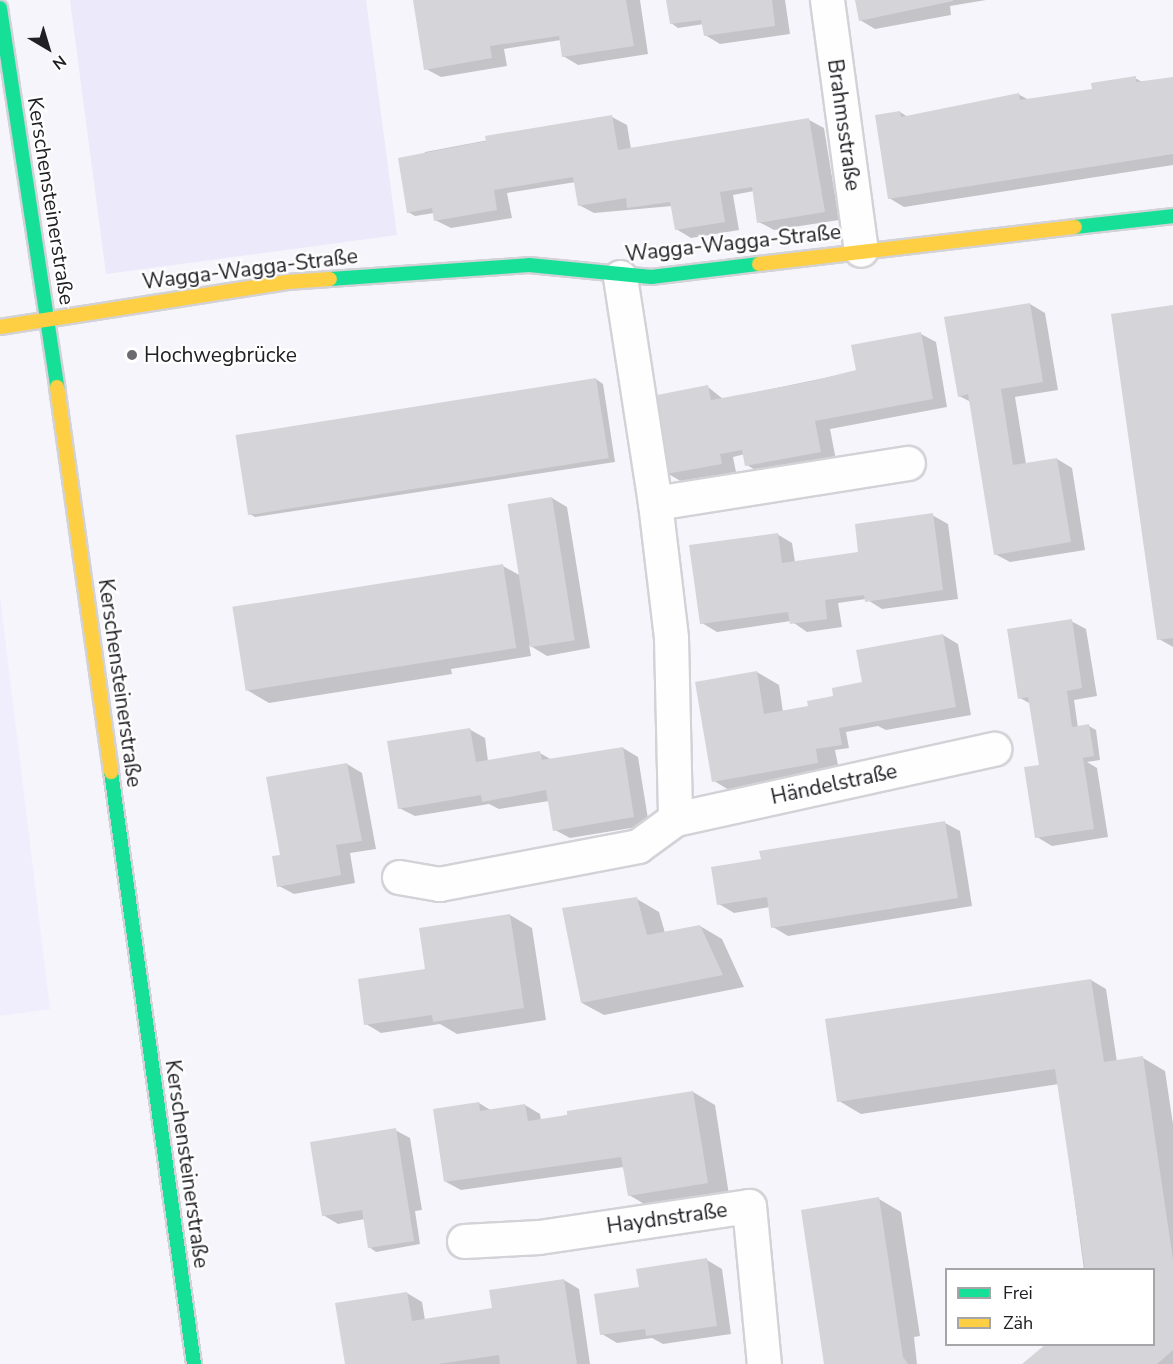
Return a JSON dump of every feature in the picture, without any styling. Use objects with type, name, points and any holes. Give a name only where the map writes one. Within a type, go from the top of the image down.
[{"type":"street","name":"Brahmsstraße","points":[[827,0],[861,250]]},
{"type":"street","name":"Kerschensteinerstraße","points":[[0,8],[47,317],[194,1364]]},
{"type":"street","name":"Wagga-Wagga-Straße","points":[[0,327],[47,317],[287,282],[529,265],[620,277],[651,277],[861,250],[1173,216]]},
{"type":"street","points":[[620,277],[655,503],[671,638],[675,819]]},
{"type":"street","points":[[655,503],[909,463]]},
{"type":"street","name":"Händelstraße","points":[[399,877],[439,884],[638,846],[675,819],[994,748]]},
{"type":"street","name":"Haydnstraße","points":[[464,1241],[539,1237],[749,1206],[764,1364]]},
{"type":"shaded area","points":[[70,0],[366,0],[397,235],[106,274]]},
{"type":"shaded area","points":[[0,596],[50,1009],[0,1016]]},
{"type":"building","points":[[413,0],[626,0],[634,46],[562,57],[559,36],[490,46],[492,58],[424,70]]},
{"type":"building","points":[[666,0],[772,0],[775,26],[704,36],[701,20],[670,24]]},
{"type":"building","points":[[855,0],[953,0],[953,1],[859,21]]},
{"type":"building","points":[[1136,76],[1136,82],[1173,77],[1173,154],[888,199],[875,115],[900,111],[901,117],[1019,93],[1020,100],[1092,89],[1091,83]]},
{"type":"building","points":[[612,115],[618,150],[809,118],[825,212],[757,223],[752,187],[720,192],[725,222],[675,230],[670,202],[627,208],[626,198],[578,206],[573,177],[494,190],[497,210],[434,221],[432,208],[407,213],[398,158],[486,141],[485,136]]},
{"type":"building","points":[[1030,303],[1043,382],[1001,389],[1013,465],[1057,458],[1071,542],[994,555],[968,394],[958,397],[944,317]]},
{"type":"building","points":[[1173,305],[1173,638],[1157,640],[1111,314]]},
{"type":"building","points":[[921,332],[933,399],[815,421],[821,452],[745,466],[742,450],[720,454],[722,464],[666,474],[652,396],[708,385],[711,400],[808,382],[856,370],[851,345]]},
{"type":"building","points":[[596,378],[609,458],[248,515],[235,435]]},
{"type":"building","points":[[552,497],[575,640],[530,647],[508,504]]},
{"type":"building","points":[[933,513],[943,590],[865,602],[864,595],[825,600],[827,619],[790,624],[788,612],[700,624],[689,545],[778,533],[782,563],[858,552],[855,524]]},
{"type":"building","points":[[503,564],[516,648],[246,691],[232,607]]},
{"type":"building","points":[[1072,619],[1082,688],[1067,691],[1072,727],[1089,724],[1094,756],[1083,758],[1094,829],[1035,838],[1024,767],[1039,765],[1028,697],[1018,699],[1007,629]]},
{"type":"building","points":[[943,634],[956,707],[839,728],[842,745],[816,749],[818,763],[712,782],[695,682],[757,671],[764,714],[808,706],[807,701],[833,696],[832,688],[862,682],[856,650]]},
{"type":"building","points":[[470,728],[476,762],[540,751],[542,760],[623,747],[634,817],[553,831],[546,790],[482,802],[481,795],[398,809],[387,741]]},
{"type":"building","points":[[347,763],[362,841],[336,845],[341,875],[277,887],[272,856],[280,855],[266,777]]},
{"type":"building","points":[[945,821],[958,898],[771,928],[767,897],[717,905],[711,867],[761,859],[759,851]]},
{"type":"building","points":[[637,897],[647,935],[700,925],[723,975],[581,1003],[562,908]]},
{"type":"building","points":[[510,914],[524,1008],[433,1022],[432,1015],[364,1025],[358,979],[425,969],[419,928]]},
{"type":"building","points":[[1091,979],[1104,1062],[1143,1056],[1173,1260],[1173,1350],[1157,1364],[1022,1364],[1044,1346],[1155,1346],[1155,1268],[1085,1268],[1055,1069],[837,1102],[825,1019]]},
{"type":"building","points":[[693,1091],[708,1183],[628,1196],[621,1157],[444,1182],[433,1109],[479,1102],[480,1111],[525,1104],[528,1121],[567,1115],[567,1111]]},
{"type":"building","points":[[396,1128],[414,1241],[368,1248],[362,1210],[322,1216],[310,1142]]},
{"type":"building","points":[[879,1197],[903,1357],[908,1364],[824,1364],[801,1210]]},
{"type":"building","points":[[707,1258],[717,1326],[646,1336],[645,1329],[600,1335],[594,1294],[639,1287],[636,1269]]},
{"type":"building","points":[[564,1279],[577,1364],[500,1364],[499,1355],[438,1364],[345,1364],[335,1303],[407,1292],[412,1321],[492,1308],[489,1290]]},
{"type":"traffic: fast","points":[[0,8],[57,387]]},
{"type":"traffic: fast","points":[[1075,227],[1173,216]]},
{"type":"traffic: fast","points":[[330,279],[529,265],[651,277],[759,264]]},
{"type":"traffic: fast","points":[[111,772],[194,1364]]},
{"type":"traffic: slow","points":[[759,264],[1075,227]]},
{"type":"traffic: slow","points":[[0,327],[287,282],[330,279]]},
{"type":"traffic: slow","points":[[57,387],[111,772]]},
{"type":"place","name":"Hochwegbrücke","points":[[132,355]]}]
